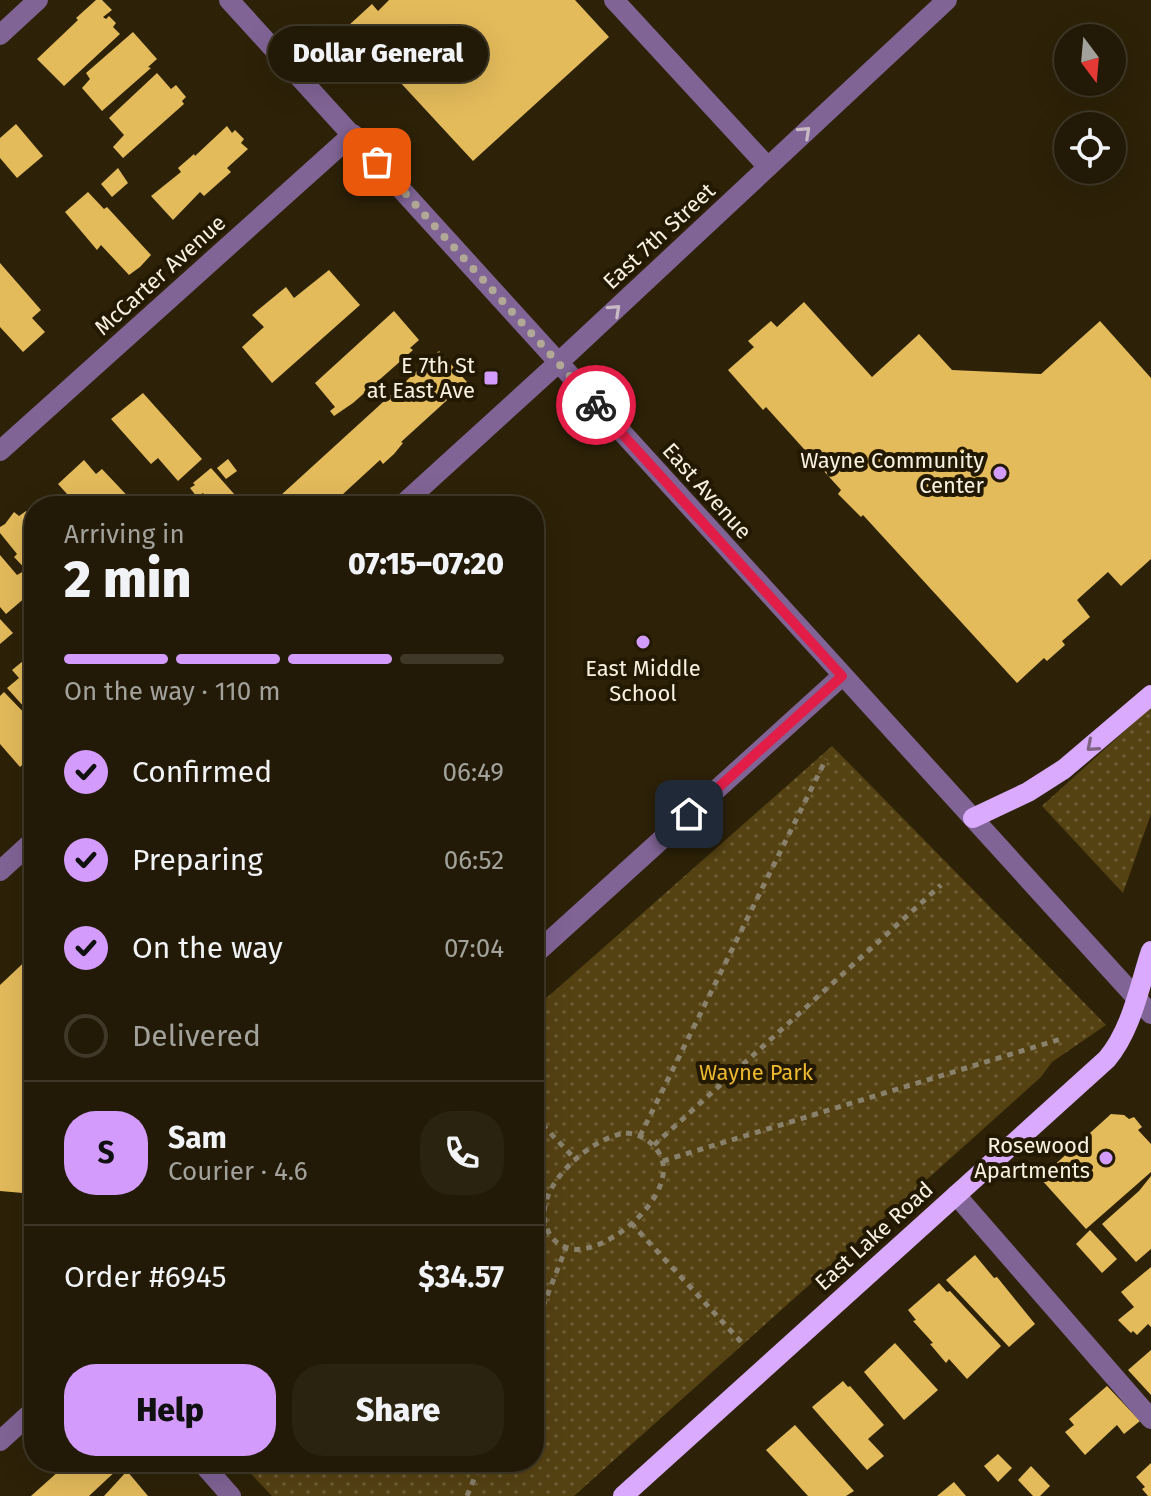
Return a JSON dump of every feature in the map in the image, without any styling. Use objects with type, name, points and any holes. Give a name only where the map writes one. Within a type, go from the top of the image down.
[{"type":"main road","points":[[973,818],[1028,792],[1064,769],[1151,695]]},
{"type":"main road","name":"East Lake Road","points":[[623,1496],[1107,1059],[1125,1030],[1151,951]]},
{"type":"street","points":[[0,35],[38,0]]},
{"type":"street","name":"East Avenue","points":[[229,0],[1151,1014]]},
{"type":"street","points":[[614,0],[768,167]]},
{"type":"street","name":"East 7th Street","points":[[412,496],[947,0]]},
{"type":"street","name":"McCarter Avenue","points":[[0,451],[353,134]]},
{"type":"street","points":[[544,946],[842,676]]},
{"type":"street","points":[[0,871],[24,849]]},
{"type":"street","points":[[956,1195],[1151,1419]]},
{"type":"street","points":[[0,1441],[24,1419]]},
{"type":"street","points":[[210,1472],[231,1496]]},
{"type":"path","points":[[640,1136],[826,759]]},
{"type":"path","points":[[654,1145],[941,885]]},
{"type":"path","points":[[663,1161],[1064,1038]]},
{"type":"path","points":[[544,1126],[576,1160]]},
{"type":"path","points":[[616,1134],[640,1136],[654,1145],[663,1161],[664,1175],[648,1205],[631,1223],[612,1238],[590,1247],[566,1248],[555,1241],[548,1230],[544,1206],[556,1180],[576,1160],[616,1134]]},
{"type":"path","points":[[631,1223],[744,1345]]},
{"type":"path","points":[[544,1304],[566,1248]]},
{"type":"path","points":[[467,1496],[477,1472]]},
{"type":"green space","points":[[1151,707],[1151,814],[1123,893],[1042,806]]},
{"type":"green space","name":"Wayne Park","points":[[832,746],[1106,1025],[1052,1062],[1041,1077],[574,1496],[272,1496],[249,1472],[544,1472],[544,1000]]},
{"type":"building","points":[[96,0],[102,0],[112,10],[103,17],[106,19],[109,16],[116,23],[113,27],[120,34],[64,86],[37,59]]},
{"type":"building","points":[[389,0],[575,0],[609,37],[473,161],[348,26],[372,4],[378,11]]},
{"type":"building","points":[[133,32],[157,59],[148,67],[151,68],[102,111],[82,88],[90,79],[86,73]]},
{"type":"building","points":[[157,73],[171,89],[176,85],[186,97],[182,101],[184,104],[123,158],[113,147],[124,135],[109,118]]},
{"type":"building","points":[[16,124],[43,156],[17,178],[0,158],[0,138]]},
{"type":"building","points":[[227,126],[232,133],[235,130],[244,139],[241,143],[248,149],[227,168],[231,172],[204,196],[200,192],[173,220],[151,196],[181,172],[178,168]]},
{"type":"building","points":[[118,168],[128,183],[112,197],[101,184]]},
{"type":"building","points":[[88,192],[104,209],[107,207],[151,255],[129,275],[101,245],[97,250],[65,212]]},
{"type":"building","points":[[0,263],[41,310],[32,318],[45,332],[23,352],[0,327]]},
{"type":"building","points":[[329,270],[360,305],[272,383],[242,347],[264,327],[252,315],[286,287],[294,298]]},
{"type":"building","points":[[804,302],[872,377],[919,334],[952,370],[1041,374],[1100,321],[1151,378],[1151,559],[1121,586],[1108,572],[1077,600],[1090,617],[1062,641],[1065,645],[1047,661],[1044,658],[1017,683],[863,515],[861,517],[838,494],[841,490],[728,370],[754,347],[748,341],[771,321],[777,327]]},
{"type":"building","points":[[394,311],[419,340],[410,348],[413,350],[334,416],[330,411],[335,407],[315,383]]},
{"type":"building","points":[[439,351],[467,382],[401,442],[383,464],[380,460],[341,496],[280,496]]},
{"type":"building","points":[[143,393],[202,459],[178,481],[158,458],[151,464],[111,419]]},
{"type":"building","points":[[228,459],[237,471],[226,479],[217,468]]},
{"type":"building","points":[[84,460],[96,474],[102,469],[128,496],[69,496],[58,484]]},
{"type":"building","points":[[211,468],[235,495],[206,496],[203,493],[196,496],[190,488],[195,485],[193,483]]},
{"type":"building","points":[[14,512],[19,516],[24,512],[24,568],[0,533],[0,527]]},
{"type":"building","points":[[0,555],[17,575],[24,571],[24,599],[6,614],[0,607]]},
{"type":"building","points":[[0,619],[13,633],[0,644]]},
{"type":"building","points":[[24,662],[24,707],[7,688],[19,678],[12,670]]},
{"type":"building","points":[[4,692],[24,713],[24,764],[20,767],[0,744],[0,696]]},
{"type":"building","points":[[24,962],[24,1193],[0,1191],[0,985]]},
{"type":"building","name":"Rosewood Apartments","points":[[1111,1114],[1124,1115],[1129,1119],[1134,1117],[1142,1127],[1138,1130],[1151,1144],[1151,1172],[1086,1229],[1040,1178]]},
{"type":"building","points":[[1151,1176],[1151,1249],[1136,1262],[1102,1224]]},
{"type":"building","points":[[1090,1230],[1117,1259],[1102,1273],[1076,1244]]},
{"type":"building","points":[[975,1255],[1035,1324],[1009,1347],[946,1280]]},
{"type":"building","points":[[1151,1267],[1151,1327],[1148,1324],[1137,1335],[1118,1320],[1134,1307],[1121,1292]]},
{"type":"building","points":[[939,1283],[1001,1346],[967,1379],[949,1359],[946,1363],[908,1310]]},
{"type":"building","points":[[895,1343],[938,1390],[904,1420],[864,1372]]},
{"type":"building","points":[[1151,1350],[1151,1395],[1128,1370]]},
{"type":"building","points":[[843,1381],[884,1425],[868,1439],[884,1456],[867,1470],[812,1407]]},
{"type":"building","points":[[1107,1386],[1140,1421],[1124,1434],[1117,1425],[1085,1455],[1065,1432],[1074,1425],[1069,1419]]},
{"type":"building","points":[[795,1425],[854,1491],[846,1496],[808,1496],[766,1450]]},
{"type":"building","points":[[998,1454],[1012,1468],[998,1482],[984,1466]]},
{"type":"building","points":[[1151,1463],[1151,1496],[1148,1496],[1136,1477]]},
{"type":"building","points":[[1031,1466],[1050,1486],[1040,1496],[1033,1496],[1018,1480]]},
{"type":"building","points":[[58,1472],[115,1472],[89,1496],[31,1496]]},
{"type":"building","points":[[128,1472],[148,1496],[104,1496]]},
{"type":"building","points":[[954,1482],[966,1496],[937,1496]]},
{"type":"way so far","points":[[377,162],[596,405]]},
{"type":"place","name":"Dollar General","points":[[377,162]]},
{"type":"place","name":"E 7th St at East Ave","points":[[491,378]]},
{"type":"place","name":"Wayne Community Center","points":[[1000,473]]},
{"type":"place","name":"East Middle School","points":[[643,642]]},
{"type":"place","name":"Rosewood Apartments","points":[[1106,1158]]},
{"type":"route","points":[[596,405],[842,676],[689,814]]}]
